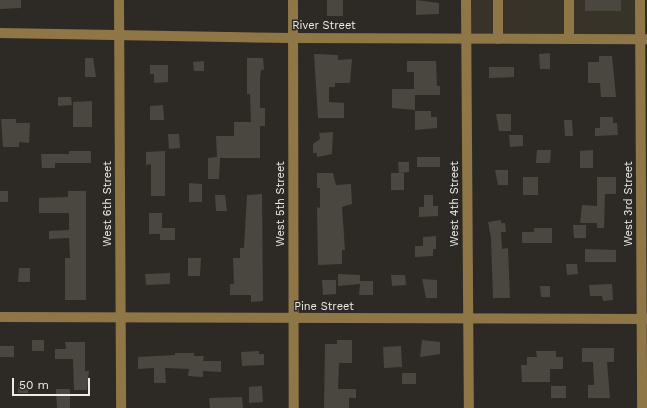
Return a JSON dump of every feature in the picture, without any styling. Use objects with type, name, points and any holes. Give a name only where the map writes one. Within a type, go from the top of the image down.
[{"type":"street","name":"West 6th Street","points":[[119,0],[120,408]]},
{"type":"street","name":"West 5th Street","points":[[293,0],[294,408]]},
{"type":"street","name":"West 4th Street","points":[[466,0],[468,408]]},
{"type":"street","points":[[498,0],[498,39]]},
{"type":"street","points":[[569,0],[569,39]]},
{"type":"street","name":"West 3rd Street","points":[[640,0],[644,39],[644,319],[642,408]]},
{"type":"street","name":"River Street","points":[[0,33],[293,38],[644,39]]},
{"type":"street","name":"Pine Street","points":[[0,317],[644,319]]},
{"type":"shaded area","points":[[466,0],[640,0],[640,39],[466,39]]},
{"type":"building","points":[[0,0],[21,0],[21,8],[0,9]]},
{"type":"building","points":[[327,0],[343,0],[343,16],[327,16]]},
{"type":"building","points":[[416,0],[439,3],[439,14],[416,15]]},
{"type":"building","points":[[585,0],[621,0],[621,11],[585,11]]},
{"type":"building","points":[[550,53],[550,69],[540,69],[539,54]]},
{"type":"building","points":[[314,54],[338,55],[338,60],[352,59],[350,83],[335,83],[335,87],[329,87],[329,102],[344,103],[344,118],[318,118]]},
{"type":"building","points":[[599,56],[612,56],[616,97],[601,97],[600,83],[588,83],[588,62],[599,62]]},
{"type":"building","points":[[85,58],[93,58],[96,77],[85,77]]},
{"type":"building","points":[[247,58],[263,58],[264,70],[261,70],[260,79],[260,108],[265,108],[265,126],[260,126],[260,158],[220,158],[219,179],[208,179],[208,158],[217,157],[216,136],[234,136],[234,122],[251,122],[250,94],[247,94]]},
{"type":"building","points":[[204,61],[204,71],[194,71],[193,62]]},
{"type":"building","points":[[407,61],[436,61],[437,86],[440,86],[440,95],[415,95],[415,110],[392,108],[392,89],[414,89],[414,72],[407,72]]},
{"type":"building","points":[[150,65],[168,65],[168,82],[154,83],[154,74],[150,74]]},
{"type":"building","points":[[489,67],[514,67],[514,77],[489,78]]},
{"type":"building","points":[[58,97],[71,97],[72,105],[58,106]]},
{"type":"building","points":[[92,101],[92,127],[73,127],[73,102]]},
{"type":"building","points":[[163,105],[164,120],[150,120],[150,106]]},
{"type":"building","points":[[415,111],[431,111],[431,117],[437,117],[437,128],[415,130]]},
{"type":"building","points":[[496,114],[511,114],[511,131],[499,131]]},
{"type":"building","points":[[600,117],[613,117],[613,123],[617,123],[618,135],[595,136],[595,128],[600,128]]},
{"type":"building","points":[[1,119],[16,119],[16,123],[30,123],[29,143],[19,142],[19,147],[3,147]]},
{"type":"building","points":[[564,120],[572,120],[573,136],[565,136]]},
{"type":"building","points":[[333,132],[332,154],[317,157],[317,153],[313,153],[313,144],[320,139],[319,133]]},
{"type":"building","points":[[168,134],[179,134],[180,148],[169,149]]},
{"type":"building","points":[[509,135],[523,135],[523,146],[510,147]]},
{"type":"building","points":[[537,150],[551,150],[550,163],[536,163]]},
{"type":"building","points":[[593,150],[593,168],[580,168],[580,151]]},
{"type":"building","points":[[69,151],[91,151],[91,163],[55,163],[55,168],[42,168],[41,154],[69,154]]},
{"type":"building","points":[[165,151],[165,196],[151,196],[151,164],[146,165],[146,152]]},
{"type":"building","points":[[417,157],[440,157],[440,167],[417,167]]},
{"type":"building","points":[[398,162],[409,162],[409,172],[399,173]]},
{"type":"building","points":[[495,170],[508,170],[508,185],[498,185]]},
{"type":"building","points":[[317,173],[333,173],[336,185],[351,184],[352,204],[342,207],[345,250],[342,250],[342,264],[318,265],[317,207],[320,208],[320,188],[317,188]]},
{"type":"building","points":[[391,173],[404,173],[404,190],[391,190]]},
{"type":"building","points":[[523,177],[538,177],[538,195],[523,195]]},
{"type":"building","points":[[597,177],[616,177],[616,194],[605,194],[604,228],[597,228],[597,223],[580,223],[582,205],[597,206]]},
{"type":"building","points":[[189,183],[202,184],[202,202],[189,202]]},
{"type":"building","points":[[0,191],[8,191],[8,202],[0,202]]},
{"type":"building","points":[[68,191],[86,191],[86,300],[65,300],[65,258],[70,258],[69,238],[49,239],[49,231],[69,230],[69,213],[39,213],[39,198],[68,197]]},
{"type":"building","points":[[262,194],[263,301],[251,302],[251,295],[230,295],[230,284],[234,284],[233,258],[240,258],[240,248],[244,248],[247,195]]},
{"type":"building","points":[[215,195],[225,195],[227,211],[216,211]]},
{"type":"building","points":[[424,195],[433,195],[433,206],[438,206],[438,216],[419,217],[419,207],[424,207]]},
{"type":"building","points":[[149,213],[162,213],[162,228],[175,228],[175,240],[160,240],[160,234],[149,234]]},
{"type":"building","points":[[501,220],[501,223],[505,223],[506,232],[501,232],[502,249],[508,248],[510,298],[493,298],[491,238],[488,222]]},
{"type":"building","points":[[573,225],[586,225],[586,238],[574,238]]},
{"type":"building","points":[[534,228],[552,228],[552,243],[522,243],[522,232],[534,232]]},
{"type":"building","points":[[436,236],[436,249],[433,249],[433,256],[415,257],[415,246],[423,246],[423,237]]},
{"type":"building","points":[[585,249],[616,250],[616,262],[585,262]]},
{"type":"building","points":[[188,258],[201,258],[200,276],[188,276]]},
{"type":"building","points":[[566,264],[577,264],[578,274],[567,275]]},
{"type":"building","points":[[19,268],[30,268],[30,282],[18,282]]},
{"type":"building","points":[[170,273],[170,284],[146,285],[145,274]]},
{"type":"building","points":[[338,274],[360,275],[360,281],[373,281],[373,295],[359,295],[360,284],[338,286]]},
{"type":"building","points":[[391,275],[405,275],[406,285],[392,286]]},
{"type":"building","points":[[422,279],[437,280],[437,298],[426,298]]},
{"type":"building","points":[[322,280],[336,280],[336,294],[323,295]]},
{"type":"building","points":[[612,284],[613,300],[603,301],[602,296],[590,296],[589,285]]},
{"type":"building","points":[[540,286],[550,286],[550,297],[541,297]]},
{"type":"building","points":[[32,340],[44,340],[44,351],[32,351]]},
{"type":"building","points":[[337,340],[352,340],[352,363],[339,363],[338,389],[356,389],[356,398],[349,398],[349,408],[324,408],[325,344],[337,344]]},
{"type":"building","points":[[422,340],[440,342],[440,354],[420,357]]},
{"type":"building","points":[[65,342],[85,342],[85,371],[89,371],[87,390],[74,390],[73,359],[55,359],[55,349],[66,349]]},
{"type":"building","points":[[0,346],[14,346],[14,357],[0,357]]},
{"type":"building","points":[[401,346],[402,367],[384,368],[383,347]]},
{"type":"building","points":[[582,348],[614,348],[614,362],[607,362],[610,398],[588,398],[588,385],[594,385],[593,362],[582,362]]},
{"type":"building","points":[[259,351],[259,354],[264,354],[264,365],[242,366],[241,352]]},
{"type":"building","points":[[536,351],[556,351],[556,357],[563,357],[563,369],[550,369],[550,382],[522,382],[521,365],[527,365],[527,357],[537,357]]},
{"type":"building","points":[[175,353],[194,353],[194,356],[204,356],[203,361],[221,361],[221,372],[203,371],[203,377],[188,376],[189,369],[165,368],[166,383],[154,383],[154,368],[138,369],[138,357],[175,355]]},
{"type":"building","points":[[402,373],[416,373],[416,384],[402,384]]},
{"type":"building","points":[[18,383],[28,383],[28,393],[18,393]]},
{"type":"building","points":[[262,386],[263,402],[249,403],[249,387]]},
{"type":"building","points":[[551,386],[566,386],[566,398],[551,398]]},
{"type":"building","points":[[56,389],[70,389],[70,408],[57,408]]},
{"type":"building","points":[[242,397],[243,408],[210,408],[209,398]]}]
